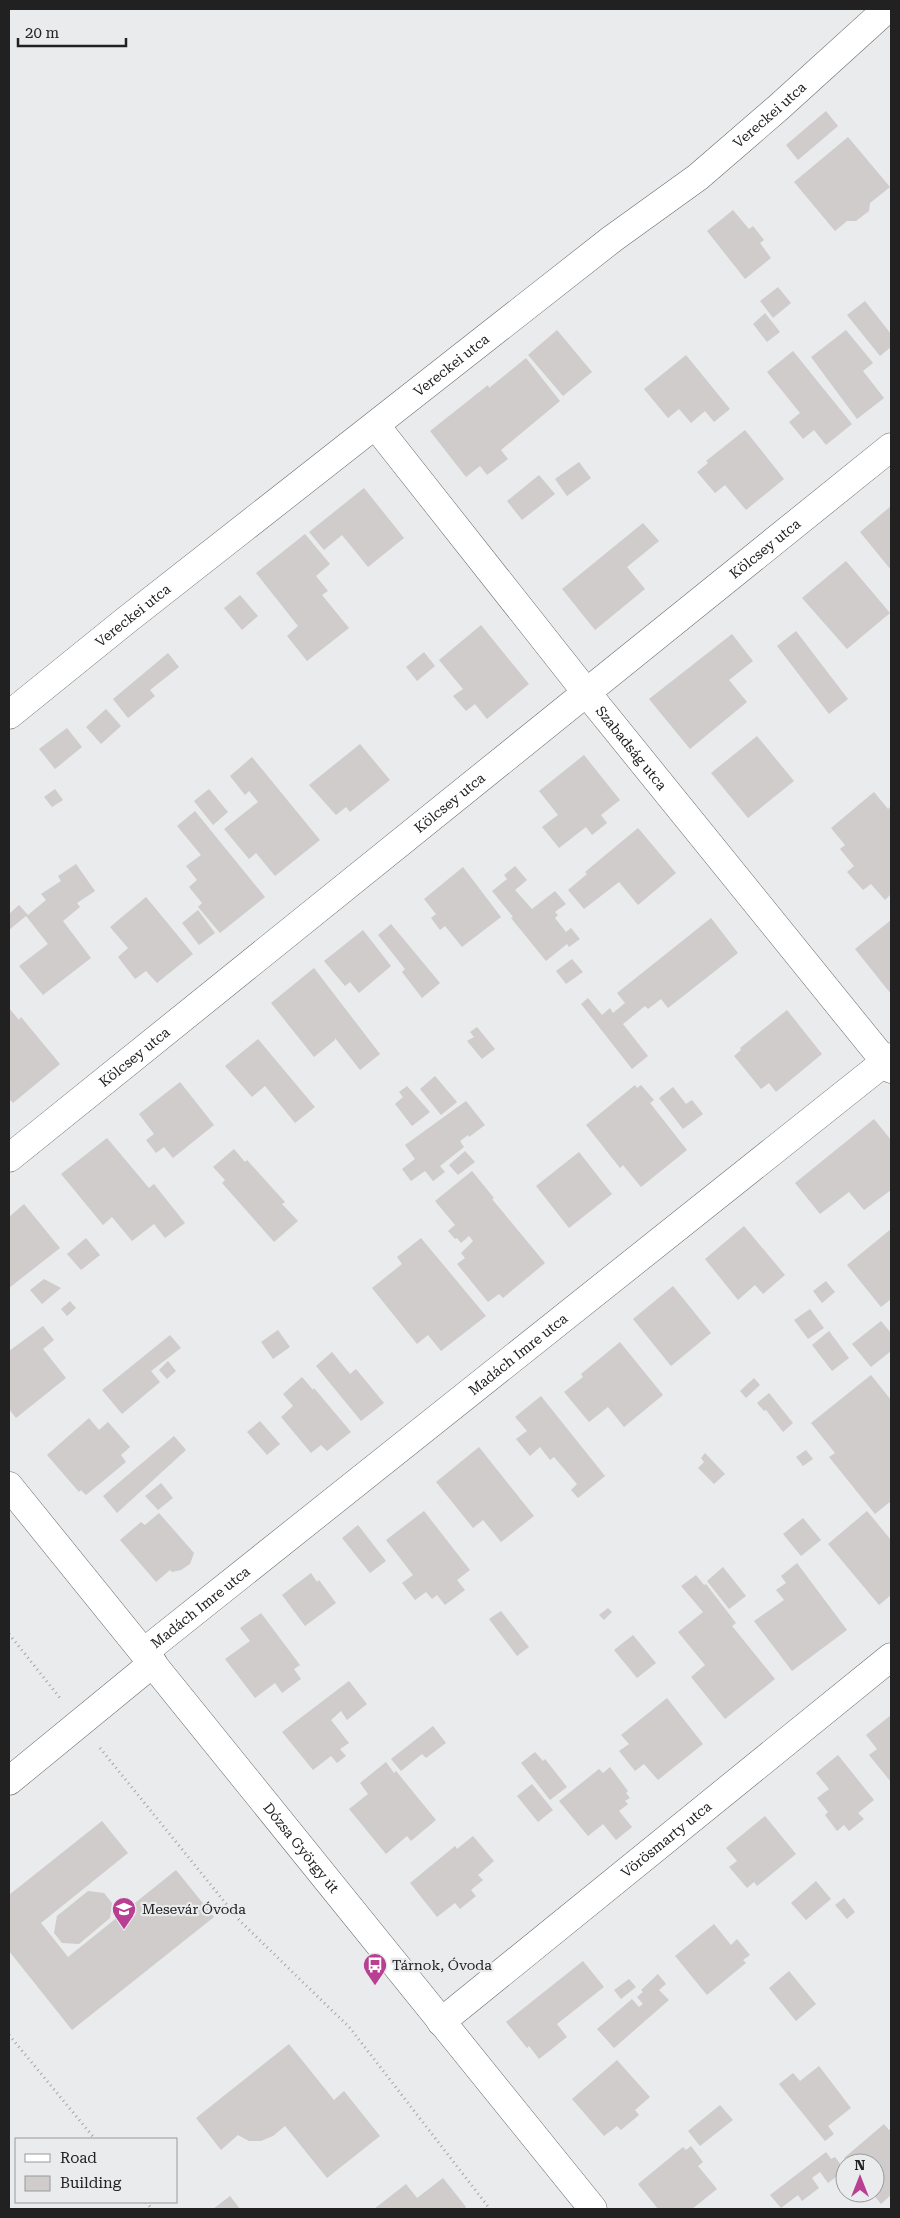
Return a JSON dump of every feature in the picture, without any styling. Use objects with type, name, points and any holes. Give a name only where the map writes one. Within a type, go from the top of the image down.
[{"type":"street","name":"Vereckei utca","points":[[9,715],[109,634],[612,239],[698,177],[779,108],[887,9]]},
{"type":"street","name":"Szabadság utca","points":[[376,426],[586,692],[889,1063]]},
{"type":"street","name":"Kölcsey utca","points":[[9,1158],[891,447]]},
{"type":"street","name":"Madách Imre utca","points":[[9,1781],[80,1723],[149,1658],[889,1063]]},
{"type":"street","name":"Dózsa György út","points":[[9,1486],[593,2209]]},
{"type":"street","name":"Vörösmarty utca","points":[[441,2022],[891,1657]]},
{"type":"path","points":[[9,1634],[240,1922],[350,2028],[490,2209]]},
{"type":"path","points":[[9,2035],[94,2138]]},
{"type":"building","points":[[826,111],[838,126],[798,160],[786,145]]},
{"type":"building","points":[[848,137],[890,187],[870,203],[869,211],[856,221],[847,221],[835,231],[794,182]]},
{"type":"building","points":[[733,210],[749,229],[753,226],[764,240],[760,243],[771,258],[745,279],[707,231]]},
{"type":"building","points":[[778,287],[791,303],[773,318],[760,301]]},
{"type":"building","points":[[865,301],[891,334],[891,347],[880,356],[847,315]]},
{"type":"building","points":[[765,313],[780,332],[767,342],[753,324]]},
{"type":"building","points":[[557,330],[592,372],[563,396],[528,355]]},
{"type":"building","points":[[846,330],[873,363],[863,371],[884,398],[857,419],[811,357]]},
{"type":"building","points":[[793,351],[852,424],[826,445],[814,430],[803,439],[789,422],[800,413],[767,372]]},
{"type":"building","points":[[686,355],[730,409],[714,422],[705,411],[691,423],[679,409],[668,418],[644,389]]},
{"type":"building","points":[[526,358],[560,401],[501,450],[508,459],[487,475],[480,466],[466,477],[430,431],[488,385],[489,388]]},
{"type":"building","points":[[745,430],[784,479],[746,510],[725,485],[715,493],[697,472],[708,463],[706,461]]},
{"type":"building","points":[[579,462],[591,478],[567,496],[555,479]]},
{"type":"building","points":[[539,475],[555,494],[522,520],[507,501]]},
{"type":"building","points":[[364,488],[404,538],[368,567],[342,535],[324,550],[309,532]]},
{"type":"building","points":[[891,506],[891,570],[860,532]]},
{"type":"building","points":[[643,523],[659,541],[627,567],[645,589],[595,630],[562,589]]},
{"type":"building","points":[[305,534],[330,564],[316,576],[328,591],[322,595],[349,628],[307,661],[287,636],[298,626],[256,573]]},
{"type":"building","points":[[846,561],[890,613],[847,649],[802,598]]},
{"type":"building","points":[[240,595],[258,616],[242,630],[224,608]]},
{"type":"building","points":[[481,625],[529,684],[487,719],[475,704],[466,711],[453,696],[463,689],[439,660]]},
{"type":"building","points":[[796,631],[848,699],[829,714],[777,646]]},
{"type":"building","points":[[732,634],[753,661],[729,680],[747,702],[690,749],[649,699]]},
{"type":"building","points":[[424,652],[435,666],[417,681],[406,667]]},
{"type":"building","points":[[168,653],[179,667],[150,690],[155,696],[128,718],[113,699]]},
{"type":"building","points":[[106,709],[121,726],[101,744],[86,727]]},
{"type":"building","points":[[67,728],[82,747],[55,769],[39,749]]},
{"type":"building","points":[[757,736],[794,781],[748,818],[711,773]]},
{"type":"building","points":[[360,744],[390,780],[350,812],[346,807],[336,815],[309,785]]},
{"type":"building","points":[[584,755],[620,800],[601,815],[607,823],[592,835],[586,827],[559,848],[542,827],[558,815],[539,791]]},
{"type":"building","points":[[252,757],[320,840],[275,876],[256,853],[249,859],[224,829],[258,802],[249,791],[245,795],[230,776]]},
{"type":"building","points":[[55,789],[63,800],[52,807],[44,797]]},
{"type":"building","points":[[209,789],[228,812],[213,825],[194,801]]},
{"type":"building","points":[[874,792],[888,809],[891,806],[891,894],[885,900],[871,884],[863,890],[847,872],[854,866],[840,849],[845,845],[831,828]]},
{"type":"building","points":[[195,811],[265,897],[220,933],[198,907],[202,903],[189,887],[197,880],[186,866],[201,855],[177,826]]},
{"type":"building","points":[[638,828],[676,873],[638,905],[619,882],[584,909],[568,890],[587,874],[585,872]]},
{"type":"building","points":[[76,864],[95,891],[77,903],[80,907],[63,921],[91,958],[43,995],[19,966],[48,944],[26,916],[9,930],[9,914],[19,905],[28,915],[46,900],[41,894],[61,881],[58,876]]},
{"type":"building","points":[[515,866],[527,880],[515,890],[532,909],[555,891],[566,904],[555,912],[558,915],[555,918],[566,932],[571,928],[580,939],[569,947],[567,944],[546,961],[492,891],[507,879],[504,875]]},
{"type":"building","points":[[463,867],[501,917],[462,947],[445,926],[440,930],[431,918],[436,914],[424,899]]},
{"type":"building","points":[[146,897],[193,954],[157,983],[146,971],[135,979],[118,957],[128,948],[110,927]]},
{"type":"building","points":[[198,910],[215,933],[199,945],[182,923]]},
{"type":"building","points":[[711,918],[738,953],[668,1008],[661,999],[648,1009],[645,1006],[623,1024],[648,1056],[632,1069],[581,1004],[588,998],[602,1015],[610,1008],[613,1013],[625,1003],[617,993]]},
{"type":"building","points":[[891,920],[891,994],[855,949]]},
{"type":"building","points":[[391,924],[440,983],[422,998],[402,972],[405,969],[378,935]]},
{"type":"building","points":[[363,930],[391,966],[359,993],[350,982],[345,986],[324,961]]},
{"type":"building","points":[[572,959],[583,972],[566,984],[556,971]]},
{"type":"building","points":[[314,968],[380,1054],[360,1070],[335,1038],[314,1057],[271,1003]]},
{"type":"building","points":[[9,1008],[19,1020],[21,1017],[60,1064],[13,1103],[9,1099]]},
{"type":"building","points":[[787,1010],[822,1054],[776,1092],[769,1083],[761,1089],[734,1056],[741,1050],[740,1048]]},
{"type":"building","points":[[477,1027],[495,1049],[482,1059],[467,1041],[474,1037],[470,1032]]},
{"type":"building","points":[[258,1039],[315,1107],[295,1123],[265,1086],[252,1097],[225,1066]]},
{"type":"building","points":[[435,1076],[457,1102],[441,1115],[420,1089]]},
{"type":"building","points":[[180,1082],[214,1125],[173,1158],[164,1147],[156,1153],[146,1140],[154,1134],[139,1114]]},
{"type":"building","points":[[635,1085],[637,1088],[641,1085],[654,1100],[650,1103],[687,1150],[641,1187],[623,1165],[620,1168],[586,1125]]},
{"type":"building","points":[[407,1086],[430,1112],[412,1126],[395,1104],[403,1097],[399,1092]]},
{"type":"building","points":[[673,1087],[686,1104],[692,1100],[703,1114],[683,1129],[659,1098]]},
{"type":"building","points":[[466,1101],[485,1125],[460,1141],[464,1147],[440,1166],[445,1172],[433,1181],[425,1171],[411,1181],[402,1169],[415,1159],[405,1145]]},
{"type":"building","points":[[874,1119],[891,1140],[891,1190],[864,1210],[849,1192],[820,1214],[795,1183]]},
{"type":"building","points":[[107,1138],[149,1188],[154,1184],[185,1223],[165,1238],[154,1224],[132,1241],[112,1217],[103,1225],[61,1174]]},
{"type":"building","points":[[234,1149],[245,1162],[247,1160],[285,1202],[282,1204],[298,1221],[274,1242],[222,1183],[225,1180],[213,1167]]},
{"type":"building","points":[[465,1151],[475,1162],[458,1175],[449,1165]]},
{"type":"building","points":[[579,1152],[612,1194],[569,1228],[536,1186]]},
{"type":"building","points":[[472,1171],[494,1198],[492,1199],[545,1263],[503,1298],[499,1294],[488,1302],[457,1264],[465,1258],[461,1253],[473,1241],[469,1236],[461,1243],[457,1238],[455,1239],[448,1231],[455,1225],[435,1201]]},
{"type":"building","points":[[24,1204],[60,1248],[9,1288],[9,1217]]},
{"type":"building","points":[[744,1226],[785,1275],[763,1294],[755,1285],[738,1300],[705,1259]]},
{"type":"building","points":[[891,1229],[891,1299],[881,1307],[847,1265]]},
{"type":"building","points":[[86,1238],[100,1255],[81,1270],[67,1254]]},
{"type":"building","points":[[421,1238],[486,1316],[441,1351],[428,1335],[417,1344],[372,1288],[402,1264],[397,1257]]},
{"type":"building","points":[[44,1279],[61,1288],[42,1304],[30,1290]]},
{"type":"building","points":[[826,1281],[835,1292],[822,1303],[813,1291]]},
{"type":"building","points":[[673,1286],[711,1333],[671,1366],[633,1319]]},
{"type":"building","points":[[70,1301],[76,1308],[67,1316],[61,1309]]},
{"type":"building","points":[[810,1309],[824,1328],[808,1339],[794,1320]]},
{"type":"building","points":[[881,1321],[891,1333],[891,1351],[871,1367],[852,1344]]},
{"type":"building","points":[[43,1326],[54,1340],[43,1349],[66,1378],[16,1418],[9,1409],[9,1351]]},
{"type":"building","points":[[278,1330],[290,1347],[273,1359],[261,1342]]},
{"type":"building","points":[[829,1331],[849,1358],[832,1371],[812,1345]]},
{"type":"building","points":[[170,1335],[181,1348],[151,1371],[160,1382],[122,1414],[102,1390]]},
{"type":"building","points":[[620,1342],[663,1395],[624,1427],[608,1407],[589,1422],[564,1392],[583,1377],[581,1374]]},
{"type":"building","points":[[332,1352],[350,1374],[356,1369],[384,1403],[361,1421],[316,1366]]},
{"type":"building","points":[[168,1361],[176,1371],[167,1379],[159,1370]]},
{"type":"building","points":[[871,1375],[891,1400],[891,1501],[875,1514],[829,1457],[835,1453],[811,1423]]},
{"type":"building","points":[[302,1377],[313,1390],[314,1388],[351,1432],[327,1451],[321,1445],[311,1453],[281,1417],[293,1406],[283,1394]]},
{"type":"building","points":[[754,1378],[760,1385],[746,1398],[740,1391]]},
{"type":"building","points":[[769,1393],[793,1423],[783,1432],[766,1410],[764,1411],[757,1403]]},
{"type":"building","points":[[541,1396],[605,1476],[578,1498],[571,1490],[577,1484],[554,1457],[550,1460],[540,1447],[530,1456],[516,1439],[527,1431],[515,1417]]},
{"type":"building","points":[[89,1418],[99,1430],[108,1422],[130,1447],[121,1455],[126,1462],[86,1495],[81,1490],[79,1492],[47,1455]]},
{"type":"building","points":[[260,1421],[280,1444],[267,1455],[247,1432]]},
{"type":"building","points":[[174,1436],[186,1450],[117,1513],[103,1496]]},
{"type":"building","points":[[479,1447],[534,1516],[501,1542],[483,1520],[473,1528],[436,1482]]},
{"type":"building","points":[[806,1450],[813,1459],[803,1466],[796,1457]]},
{"type":"building","points":[[705,1453],[725,1474],[714,1484],[698,1468],[704,1462],[701,1458]]},
{"type":"building","points":[[161,1483],[173,1498],[158,1510],[145,1496]]},
{"type":"building","points":[[424,1511],[470,1570],[457,1580],[465,1590],[445,1605],[437,1595],[432,1599],[426,1592],[415,1600],[402,1583],[413,1575],[386,1540]]},
{"type":"building","points":[[867,1511],[891,1540],[891,1595],[879,1605],[828,1544]]},
{"type":"building","points":[[159,1513],[194,1553],[190,1564],[181,1570],[172,1572],[170,1570],[156,1582],[120,1540],[141,1522],[145,1525]]},
{"type":"building","points":[[803,1518],[821,1540],[801,1556],[783,1534]]},
{"type":"building","points":[[358,1525],[386,1561],[370,1573],[342,1538]]},
{"type":"building","points":[[797,1563],[847,1630],[792,1671],[754,1621],[784,1600],[776,1590],[786,1583],[781,1576]]},
{"type":"building","points":[[723,1567],[746,1596],[729,1609],[707,1581]]},
{"type":"building","points":[[311,1573],[317,1582],[319,1580],[336,1603],[305,1626],[282,1595]]},
{"type":"building","points":[[696,1575],[704,1585],[706,1584],[736,1623],[732,1626],[775,1679],[725,1719],[691,1677],[705,1665],[678,1632],[703,1612],[681,1586]]},
{"type":"building","points":[[608,1608],[612,1612],[604,1620],[599,1615]]},
{"type":"building","points":[[501,1611],[529,1647],[517,1656],[489,1619]]},
{"type":"building","points":[[261,1613],[300,1665],[294,1669],[301,1679],[282,1693],[275,1683],[255,1698],[225,1659],[250,1641],[240,1628]]},
{"type":"building","points":[[633,1635],[656,1663],[637,1678],[614,1650]]},
{"type":"building","points":[[349,1681],[367,1704],[347,1720],[341,1711],[331,1720],[349,1743],[340,1749],[346,1756],[337,1763],[331,1756],[313,1770],[282,1732]]},
{"type":"building","points":[[667,1698],[703,1744],[658,1780],[644,1764],[635,1771],[619,1751],[629,1744],[621,1735]]},
{"type":"building","points":[[891,1715],[891,1782],[869,1755],[877,1749],[866,1735]]},
{"type":"building","points":[[433,1726],[446,1743],[426,1758],[422,1754],[401,1771],[391,1759]]},
{"type":"building","points":[[535,1752],[543,1761],[545,1759],[567,1787],[550,1800],[521,1763]]},
{"type":"building","points":[[838,1755],[874,1800],[858,1813],[864,1819],[849,1831],[844,1825],[837,1831],[825,1815],[828,1812],[817,1798],[829,1789],[816,1773]]},
{"type":"building","points":[[386,1762],[394,1773],[396,1771],[436,1820],[411,1841],[407,1836],[386,1854],[349,1809],[368,1794],[360,1783]]},
{"type":"building","points":[[610,1767],[628,1791],[626,1793],[630,1798],[625,1801],[628,1804],[619,1811],[632,1827],[616,1840],[603,1824],[588,1836],[559,1801],[599,1769],[603,1773]]},
{"type":"building","points":[[532,1784],[553,1810],[538,1822],[517,1796]]},
{"type":"building","points":[[765,1816],[796,1854],[757,1886],[754,1882],[747,1888],[729,1867],[737,1861],[726,1848]]},
{"type":"building","points":[[102,1821],[128,1853],[41,1923],[68,1957],[176,1870],[214,1917],[72,2030],[9,1951],[9,1895]]},
{"type":"building","points":[[473,1836],[494,1861],[478,1875],[483,1880],[471,1890],[476,1896],[460,1909],[455,1903],[437,1917],[410,1883],[455,1846],[457,1849]]},
{"type":"building","points":[[816,1881],[831,1899],[806,1920],[791,1903]]},
{"type":"building","points":[[88,1891],[104,1893],[112,1903],[110,1918],[79,1944],[62,1943],[54,1933],[57,1916]]},
{"type":"building","points":[[844,1898],[855,1912],[847,1919],[835,1905]]},
{"type":"building","points":[[714,1924],[731,1945],[737,1939],[750,1955],[743,1960],[746,1963],[707,1995],[675,1956]]},
{"type":"building","points":[[583,1961],[604,1987],[557,2024],[567,2037],[539,2059],[529,2046],[527,2048],[506,2022]]},
{"type":"building","points":[[789,1971],[816,2004],[796,2021],[769,1988]]},
{"type":"building","points":[[658,1974],[666,1984],[659,1990],[669,2000],[614,2048],[597,2029],[632,1999],[639,2007],[643,2004],[637,1997],[643,1992],[641,1990]]},
{"type":"building","points":[[629,1979],[636,1987],[621,1999],[614,1990]]},
{"type":"building","points":[[289,2044],[334,2100],[344,2091],[380,2136],[327,2178],[285,2126],[273,2136],[261,2141],[249,2141],[238,2135],[221,2150],[196,2118]]},
{"type":"building","points":[[617,2060],[650,2097],[635,2110],[639,2115],[621,2130],[617,2126],[604,2136],[572,2099]]},
{"type":"building","points":[[819,2066],[851,2108],[828,2126],[834,2134],[825,2141],[779,2084],[793,2073],[800,2081]]},
{"type":"building","points":[[720,2105],[733,2120],[700,2146],[688,2131]]},
{"type":"building","points":[[884,2124],[889,2130],[891,2128],[891,2195],[885,2200],[885,2153],[850,2153]]},
{"type":"building","points":[[691,2146],[703,2162],[698,2166],[717,2189],[692,2209],[658,2209],[638,2184],[683,2147],[686,2150]]},
{"type":"building","points":[[826,2152],[831,2159],[835,2157],[835,2178],[828,2183],[820,2172],[812,2178],[819,2188],[802,2201],[798,2195],[781,2208],[770,2195]]},
{"type":"building","points":[[443,2178],[466,2207],[464,2209],[374,2209],[406,2184],[417,2198]]},
{"type":"building","points":[[230,2196],[240,2209],[213,2209]]},
{"type":"place","name":"Mesevár Óvoda","points":[[124,1930]]},
{"type":"place","name":"Tárnok, Óvoda","points":[[375,1986]]}]
